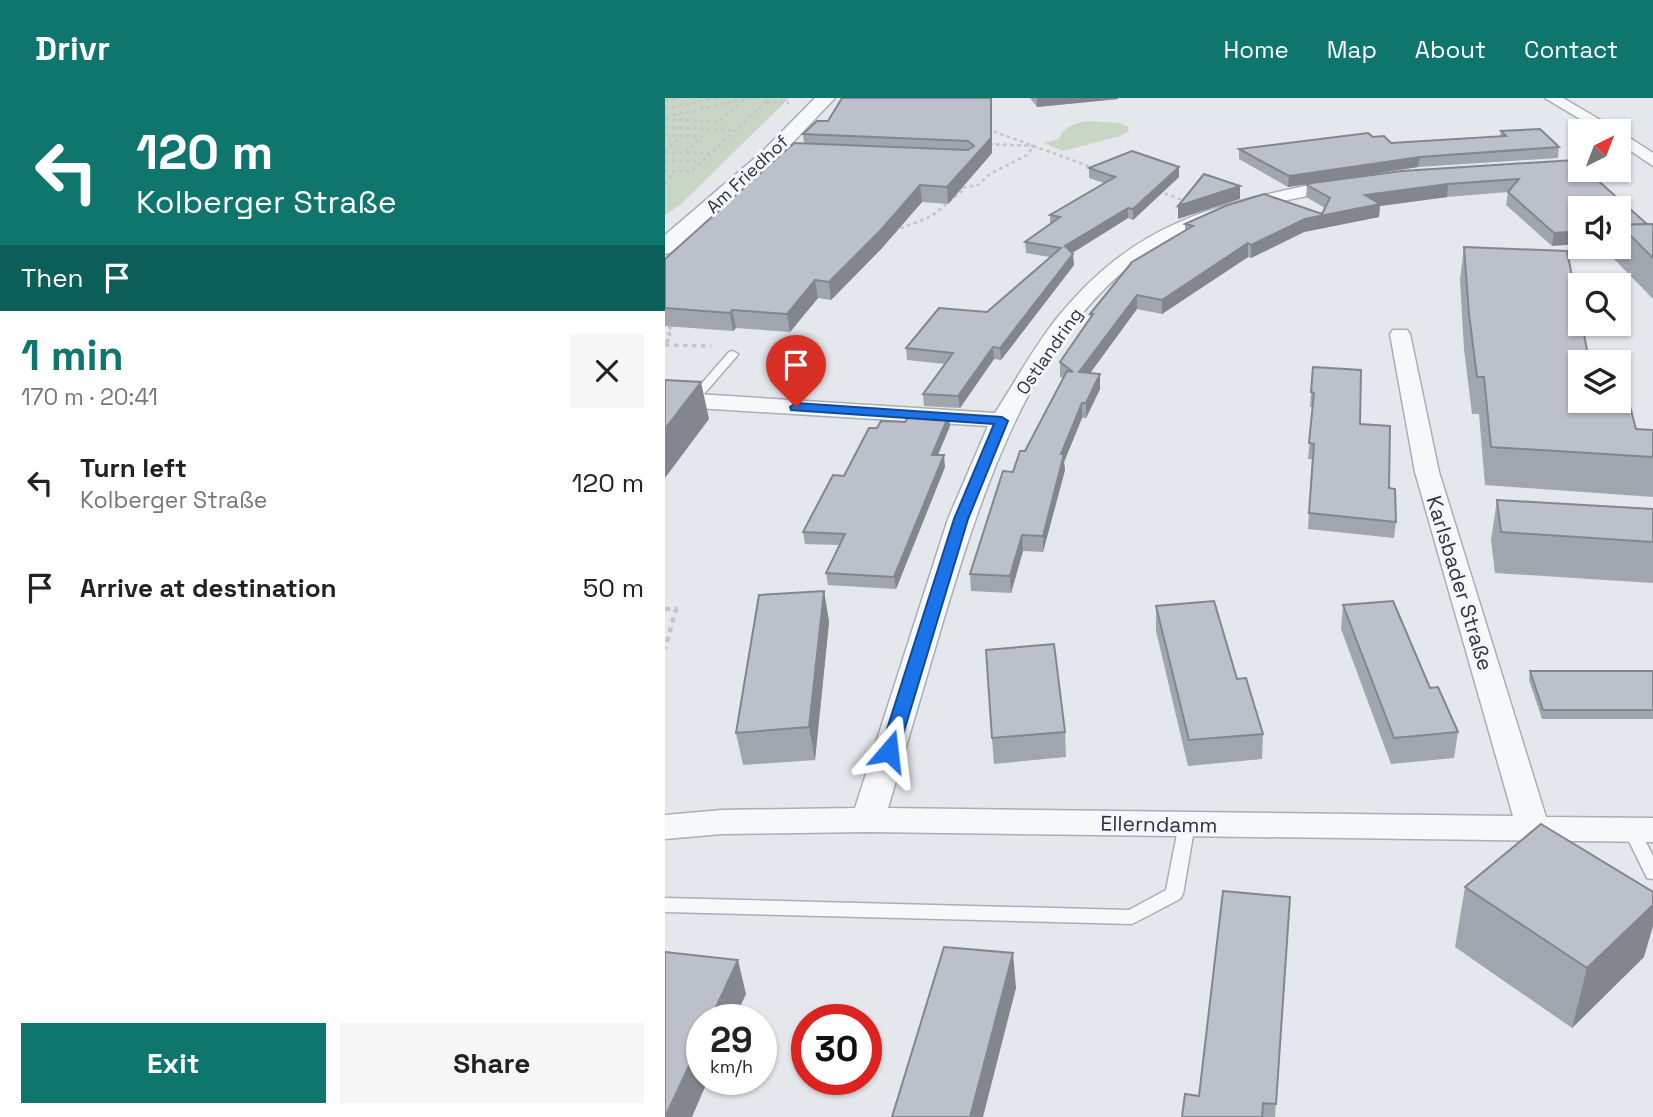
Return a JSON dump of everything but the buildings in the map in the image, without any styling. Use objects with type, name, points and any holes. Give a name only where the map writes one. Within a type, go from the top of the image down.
[{"type":"street","name":"Am Friedhof","points":[[665,247],[778,153],[826,98]]},
{"type":"street","points":[[1555,100],[1589,119]]},
{"type":"street","points":[[1631,145],[1653,161]]},
{"type":"street","points":[[1631,162],[1653,161]]},
{"type":"street","name":"Ostlandring","points":[[868,820],[961,519],[1002,421],[1064,323],[1113,269],[1157,238],[1217,212],[1312,188],[1369,179]]},
{"type":"street","name":"Karlsbader Straße","points":[[1400,334],[1427,472],[1533,829]]},
{"type":"street","points":[[665,399],[1002,421]]},
{"type":"street","name":"Ellerndamm","points":[[665,827],[722,822],[868,820],[1642,830]]},
{"type":"lane","points":[[1533,261],[1569,254],[1653,250]]},
{"type":"lane","points":[[693,400],[733,354]]},
{"type":"lane","points":[[665,905],[1132,917],[1174,894],[1187,824]]},
{"type":"lane","points":[[1642,830],[1653,873]]},
{"type":"path","points":[[665,101],[678,98]]},
{"type":"path","points":[[665,109],[716,98]]},
{"type":"path","points":[[665,118],[719,121],[746,98]]},
{"type":"path","points":[[665,118],[746,98]]},
{"type":"path","points":[[665,172],[692,171],[770,98]]},
{"type":"path","points":[[976,125],[1099,170]]},
{"type":"path","points":[[665,127],[735,130]]},
{"type":"path","points":[[665,135],[702,136],[685,153]]},
{"type":"path","points":[[665,152],[683,136]]},
{"type":"path","points":[[980,144],[1034,146]]},
{"type":"path","points":[[950,189],[963,190],[978,185],[990,174],[1027,155],[1034,146]]},
{"type":"path","points":[[665,152],[710,153]]},
{"type":"path","points":[[665,161],[701,161]]},
{"type":"path","points":[[665,184],[674,172]]},
{"type":"path","points":[[1151,189],[1217,212]]},
{"type":"path","points":[[892,232],[917,226],[949,207],[963,190]]},
{"type":"path","points":[[674,323],[667,331],[671,336],[666,344],[728,348],[733,354]]},
{"type":"path","points":[[665,610],[676,609],[665,649]]},
{"type":"green space","points":[[665,98],[789,98],[680,205],[665,215]]},
{"type":"green space","points":[[1087,121],[1119,123],[1129,127],[1128,132],[1063,151],[1044,143],[1059,139],[1067,128]]},
{"type":"route","points":[[796,407],[1002,421],[961,519],[889,751]]}]
